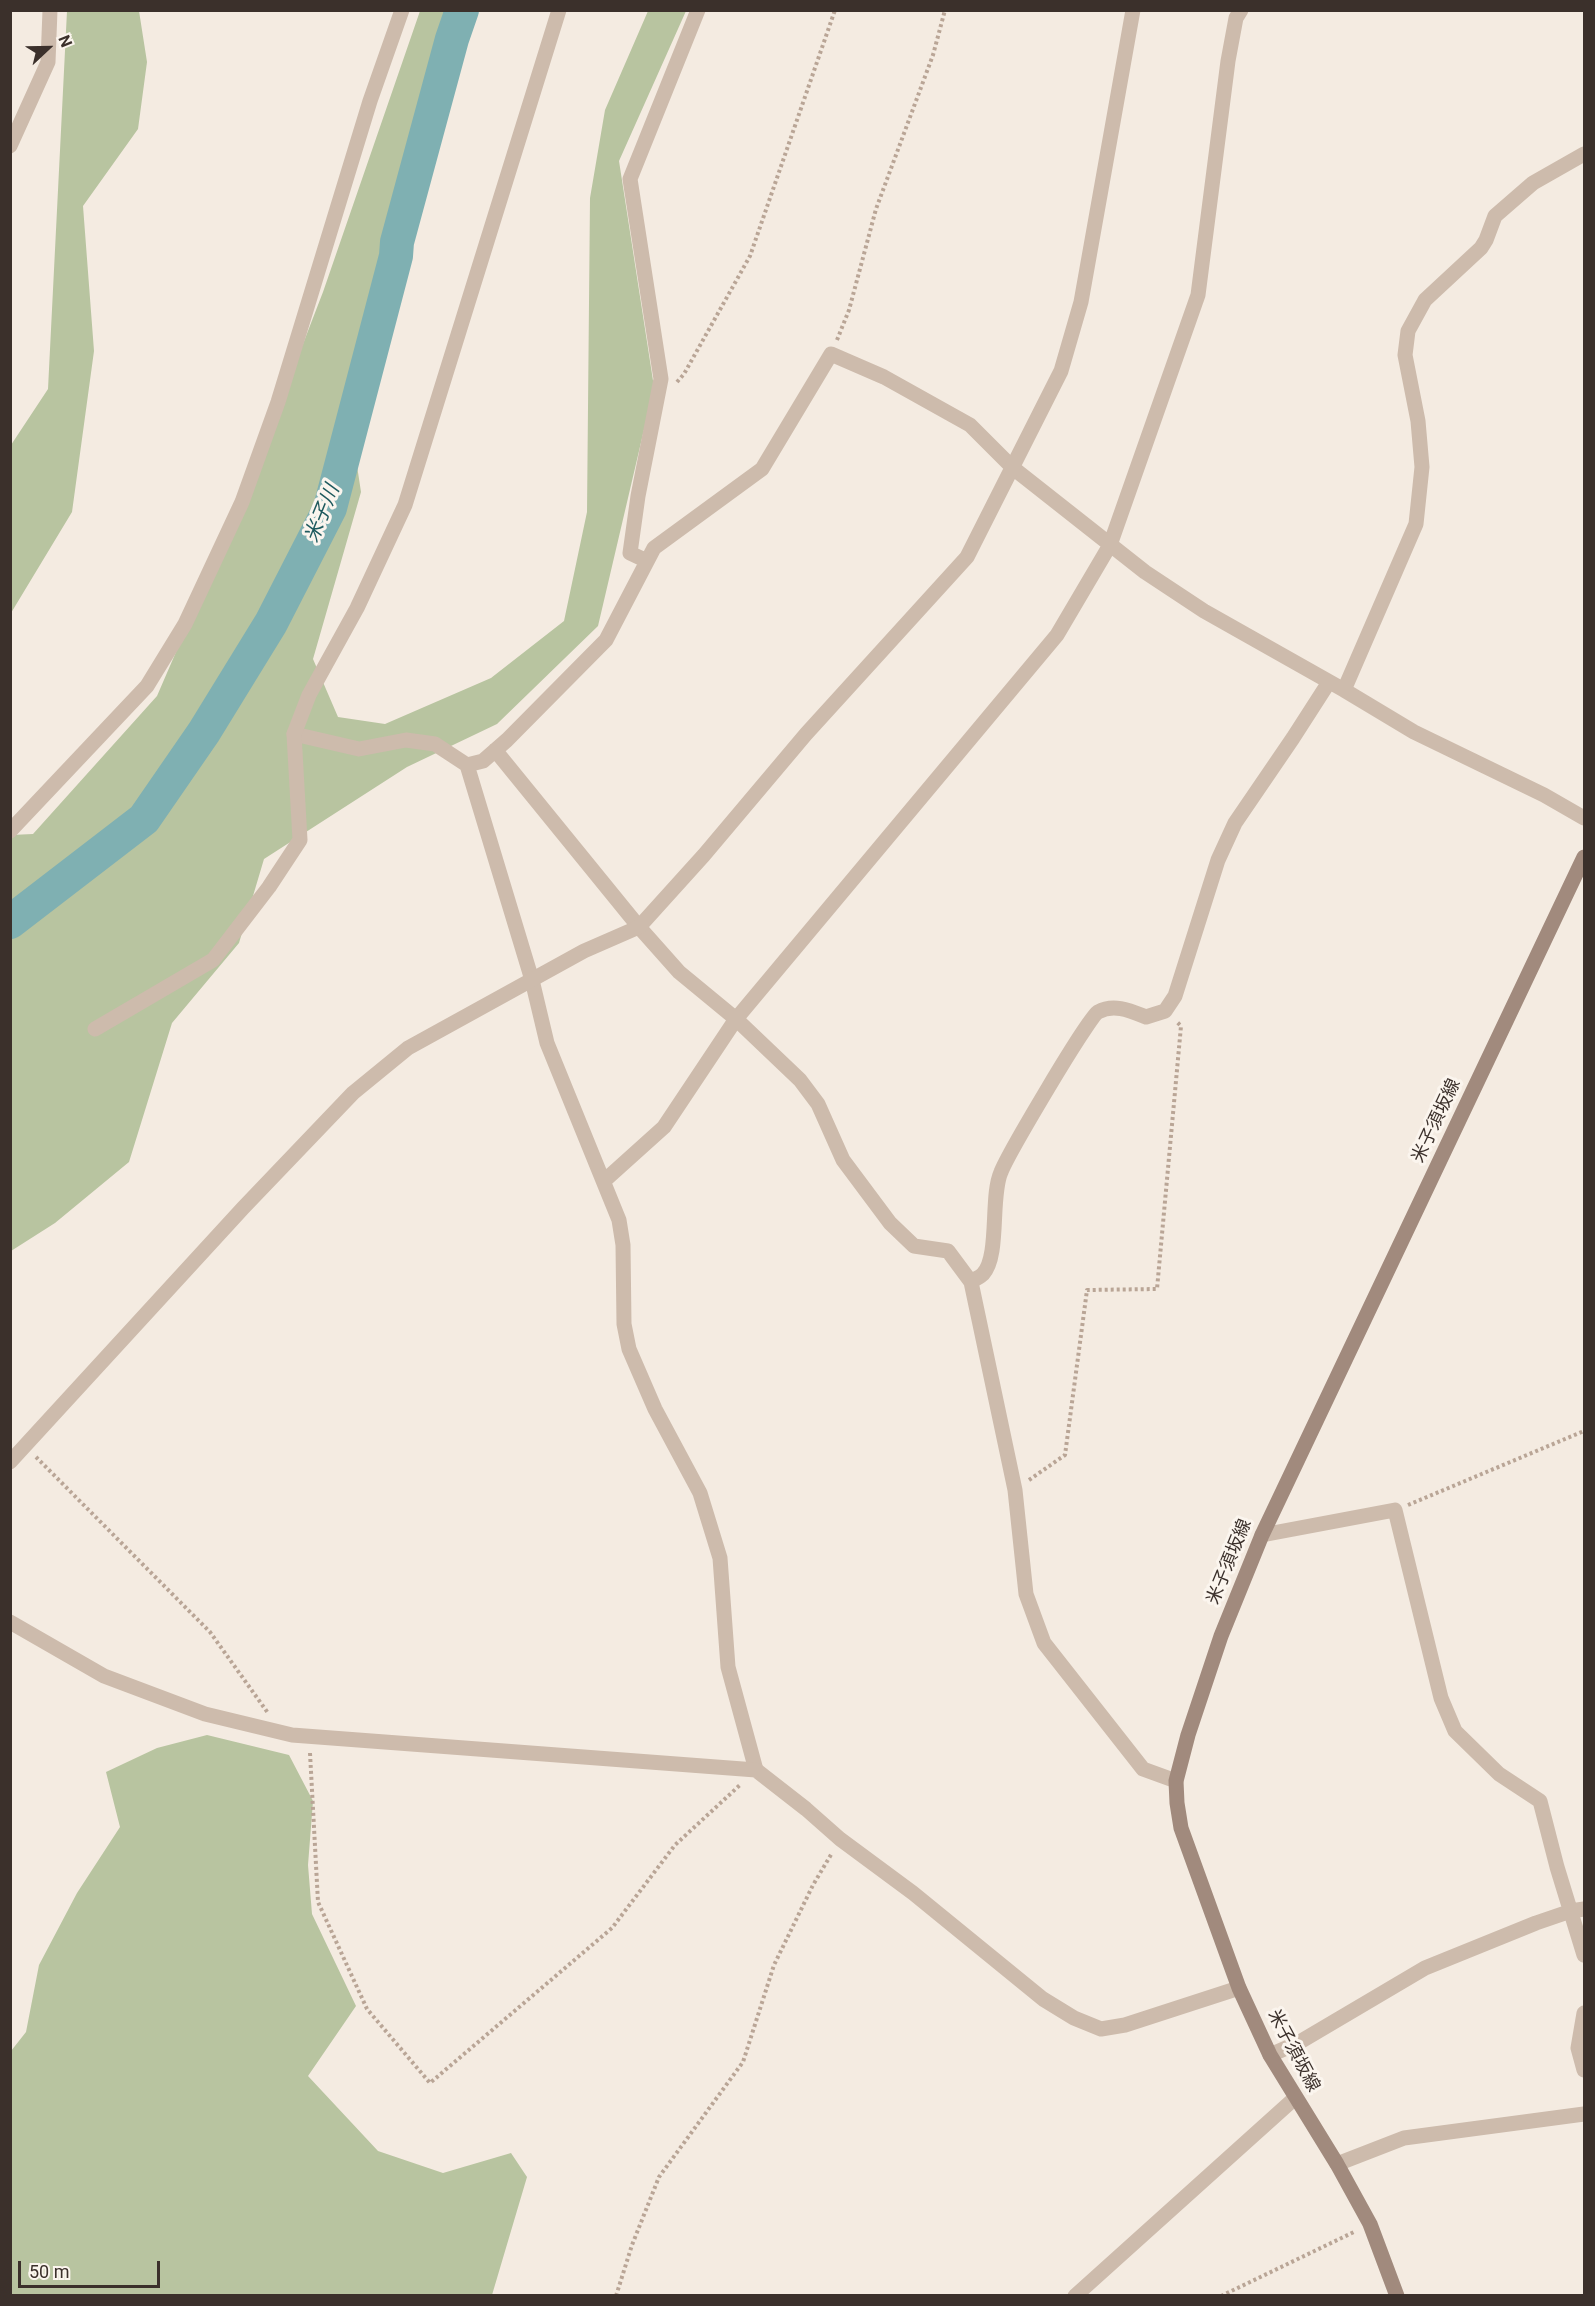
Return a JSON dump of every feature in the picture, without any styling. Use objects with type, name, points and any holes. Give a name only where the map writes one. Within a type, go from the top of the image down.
[{"type":"main road","name":"米子須坂線","points":[[1397,2295],[1370,2224],[1337,2164],[1270,2055],[1239,1988],[1181,1828],[1176,1781],[1188,1735],[1221,1636],[1262,1535],[1584,857]]},
{"type":"street","points":[[10,146],[48,62],[50,10]]},
{"type":"street","points":[[10,831],[147,686],[185,624],[242,502],[278,402],[369,101],[402,10]]},
{"type":"street","points":[[95,1029],[213,960],[269,887],[300,840],[294,734],[309,695],[357,608],[405,505],[558,10]]},
{"type":"street","points":[[647,561],[630,553],[638,496],[661,380],[630,179],[698,10]]},
{"type":"street","points":[[10,1462],[243,1208],[353,1093],[408,1048],[584,951],[639,927],[704,855],[806,734],[967,557],[1061,371],[1081,302],[1133,10]]},
{"type":"street","points":[[604,1181],[664,1127],[736,1019],[1057,635],[1110,544],[1198,296],[1228,61],[1236,18],[1241,10]]},
{"type":"street","points":[[1344,690],[1416,524],[1422,467],[1418,421],[1405,355],[1408,331],[1425,300],[1480,248],[1486,240],[1495,216],[1533,183],[1584,154]]},
{"type":"street","points":[[467,765],[483,761],[606,640],[654,548],[762,469],[831,354],[884,377],[970,425],[1013,468],[1145,572],[1204,612],[1414,732],[1544,795],[1584,818]]},
{"type":"street","points":[[971,1282],[984,1274],[991,1255],[1000,1173],[1068,1056],[1096,1013],[1111,1008],[1126,1009],[1146,1017],[1165,1011],[1175,996],[1218,860],[1235,823],[1329,682]]},
{"type":"street","points":[[294,734],[359,749],[406,740],[435,744],[467,765],[532,980],[547,1043],[619,1220],[623,1254],[624,1324],[628,1349],[655,1409],[700,1493],[720,1557],[728,1667],[756,1770]]},
{"type":"street","points":[[495,750],[639,927],[679,972],[736,1019],[800,1080],[818,1104],[843,1160],[890,1223],[915,1246],[948,1251],[971,1282],[1015,1490],[1026,1594],[1044,1643],[1143,1769],[1176,1781]]},
{"type":"street","points":[[1262,1535],[1395,1510],[1441,1698],[1455,1731],[1498,1774],[1540,1801],[1578,1910],[1584,1955]]},
{"type":"street","points":[[10,1622],[104,1676],[205,1714],[283,1733],[756,1770],[1043,1999],[1074,2018],[1101,2029],[1125,2025],[1239,1988]]},
{"type":"street","points":[[1270,2055],[1299,2043],[1425,1968],[1463,1951],[1578,1910]]},
{"type":"street","points":[[1584,2013],[1578,2048],[1584,2070]]},
{"type":"street","points":[[1075,2295],[1295,2098]]},
{"type":"street","points":[[1337,2164],[1404,2138],[1584,2114]]},
{"type":"path","points":[[656,404],[684,374],[750,256],[835,10]]},
{"type":"path","points":[[831,354],[849,309],[876,209],[933,55],[945,10]]},
{"type":"path","points":[[1015,1490],[1065,1455],[1087,1290],[1157,1289],[1181,1026],[1165,1011]]},
{"type":"path","points":[[1395,1510],[1584,1431]]},
{"type":"path","points":[[25,1446],[210,1632],[283,1733]]},
{"type":"path","points":[[310,1736],[318,1902],[367,2009],[430,2083],[612,1928],[675,1845],[756,1770]]},
{"type":"path","points":[[616,2295],[632,2245],[659,2177],[743,2061],[774,1965],[813,1885],[840,1839]]},
{"type":"path","points":[[1221,2295],[1370,2224]]},
{"type":"green space","points":[[67,11],[139,11],[147,62],[138,129],[83,206],[94,351],[72,512],[11,613],[11,445],[48,389]]},
{"type":"green space","points":[[420,11],[461,11],[345,387],[361,492],[313,659],[338,717],[385,724],[491,678],[564,621],[587,512],[590,198],[605,110],[648,11],[686,11],[619,161],[654,387],[598,626],[497,724],[407,767],[264,859],[239,943],[172,1023],[129,1162],[55,1223],[11,1251],[11,835],[33,834],[157,696],[252,476],[323,292]]},
{"type":"green space","points":[[207,1735],[289,1755],[313,1801],[308,1865],[312,1914],[356,2006],[308,2076],[378,2151],[443,2173],[511,2153],[527,2177],[492,2295],[11,2295],[11,2051],[26,2032],[39,1965],[77,1893],[120,1827],[106,1772],[157,1748]]},
{"type":"waterway","name":"米子川","points":[[10,922],[144,819],[204,732],[271,623],[330,508],[396,256],[397,242],[452,39],[462,10]]}]
